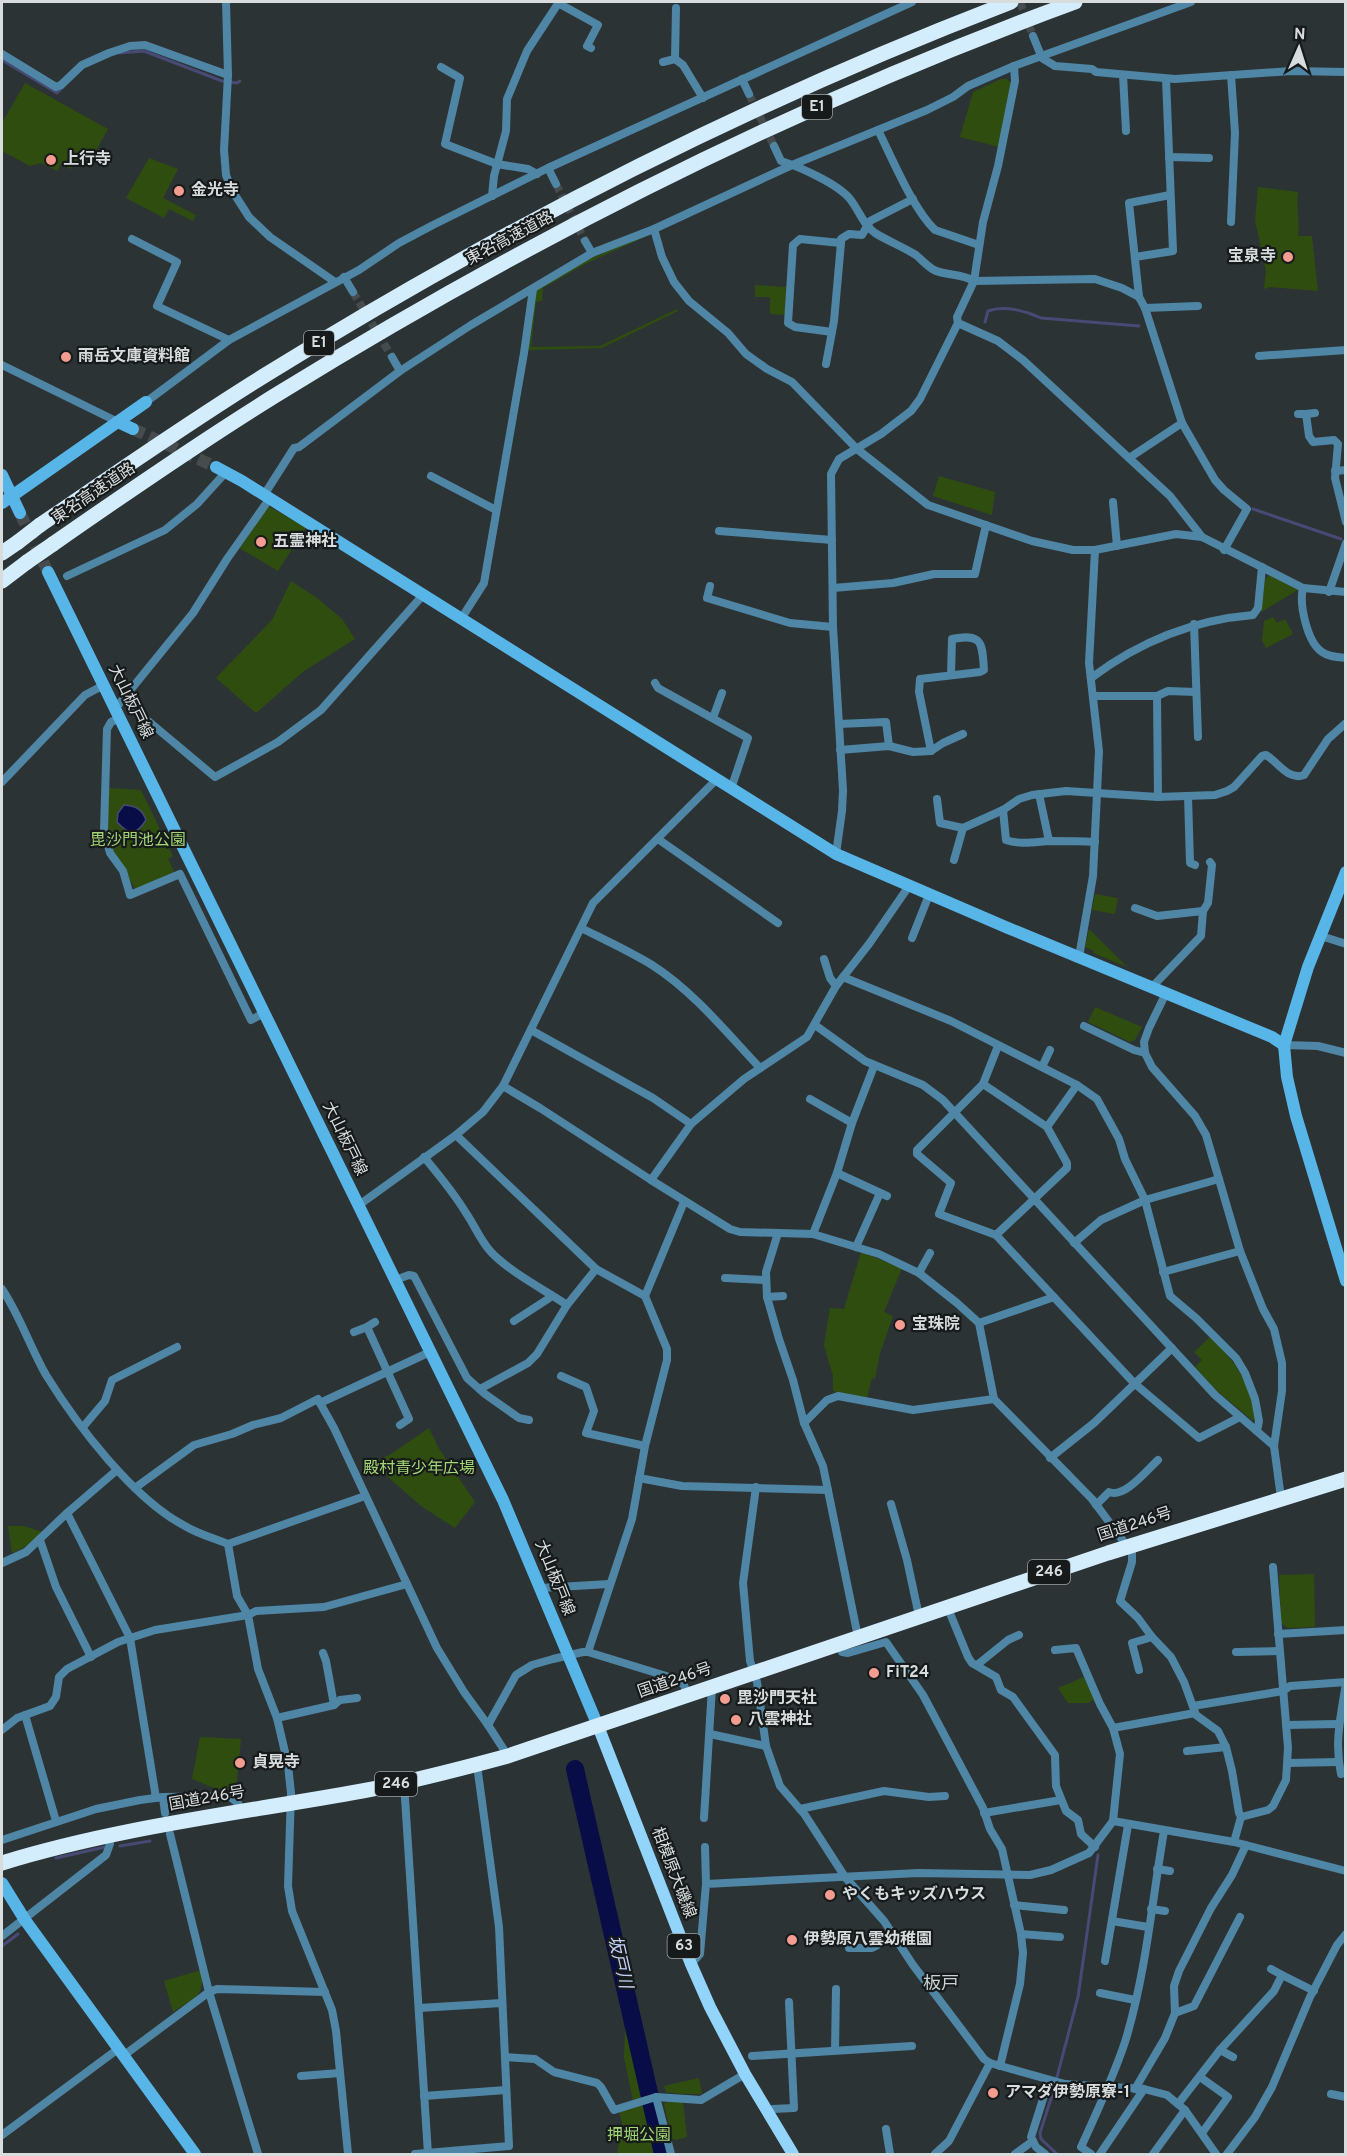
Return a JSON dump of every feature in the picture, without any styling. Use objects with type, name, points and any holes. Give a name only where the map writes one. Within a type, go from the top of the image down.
[{"type":"highway","name":"東名高速道路","points":[[2,553],[132,462],[265,375],[457,262],[609,180],[699,137],[832,75],[949,25],[1011,2]]},
{"type":"highway","name":"東名高速道路","points":[[2,582],[52,544],[150,477],[283,391],[447,294],[565,229],[699,162],[842,96],[955,48],[1075,2]]},
{"type":"highway","name":"国道246号","points":[[2,1863],[109,1834],[404,1782],[477,1765],[755,1674],[947,1606],[1128,1546],[1346,1479]]},
{"type":"main road","name":"相模原大磯線","points":[[598,1726],[710,2007],[745,2074],[793,2154]]},
{"type":"street","points":[[226,2],[228,80],[224,163],[226,176],[249,217],[270,237],[335,282]]},
{"type":"street","points":[[492,196],[497,164],[506,131],[507,99],[510,90],[527,51],[559,2],[599,22],[587,46]]},
{"type":"street","points":[[7,499],[146,402],[229,340],[359,270],[408,238],[548,168],[912,2]]},
{"type":"street","points":[[264,1013],[251,1020],[180,874],[130,895],[123,872],[110,853],[104,831],[107,729],[125,697],[193,613],[267,497],[294,448],[299,447],[400,371],[471,324],[592,253],[654,229],[792,165],[927,110],[969,86],[1014,66],[1042,58],[1191,2]]},
{"type":"street","points":[[676,8],[673,27],[675,59],[683,65],[703,98]]},
{"type":"street","points":[[1033,36],[1042,58],[1055,66],[1123,75],[1166,79],[1292,71],[1346,72]]},
{"type":"street","points":[[2,54],[56,87],[82,65],[109,52],[130,46],[145,45],[228,80]]},
{"type":"street","points":[[663,62],[675,59]]},
{"type":"street","points":[[836,854],[842,811],[833,627],[831,474],[839,459],[892,427],[916,405],[958,322],[957,317],[974,281],[979,245],[1015,81],[1014,66]]},
{"type":"street","points":[[441,68],[460,78],[445,144],[497,164],[528,169],[537,174]]},
{"type":"street","points":[[1123,75],[1126,131]]},
{"type":"street","points":[[1231,75],[1235,133],[1230,158],[1231,222]]},
{"type":"street","points":[[1135,256],[1173,251],[1166,79]]},
{"type":"street","points":[[742,80],[749,94]]},
{"type":"street","points":[[878,130],[883,145],[922,215],[935,230],[979,245]]},
{"type":"street","points":[[774,146],[781,161],[841,191],[849,198],[873,232],[917,256],[932,269],[958,274],[974,281],[1095,279],[1122,288],[1138,297],[1145,308],[1182,423],[1215,480],[1247,509],[1224,550]]},
{"type":"street","points":[[1169,157],[1209,158]]},
{"type":"street","points":[[548,168],[556,184]]},
{"type":"street","points":[[1138,297],[1135,256],[1126,204],[1170,195]]},
{"type":"street","points":[[826,364],[832,332],[841,239],[849,234],[862,235],[870,221],[914,199]]},
{"type":"street","points":[[654,229],[662,257],[674,282],[688,302],[728,333],[746,354],[767,369],[792,382],[857,449],[928,505],[1032,541],[1065,549],[1095,550],[1176,534],[1202,537]]},
{"type":"street","points":[[132,239],[177,262],[157,306],[229,340]]},
{"type":"street","points":[[832,332],[795,327],[788,322],[793,245],[800,239],[841,243]]},
{"type":"street","points":[[585,241],[592,253]]},
{"type":"street","points":[[344,277],[353,292]]},
{"type":"street","points":[[460,618],[484,583],[533,289]]},
{"type":"street","points":[[1145,308],[1198,306]]},
{"type":"street","points":[[958,322],[1012,350],[1170,496],[1202,537],[1303,588],[1346,592]]},
{"type":"street","points":[[1259,356],[1346,350]]},
{"type":"street","points":[[392,357],[400,371]]},
{"type":"street","points":[[2,365],[134,429]]},
{"type":"street","points":[[1306,414],[1309,436],[1313,442],[1334,440],[1338,444],[1335,478],[1346,522]]},
{"type":"street","points":[[1129,458],[1182,423]]},
{"type":"street","points":[[67,576],[165,530],[197,504],[221,469],[836,854],[929,895],[1272,1037],[1284,1045],[1318,1046],[1346,1053]]},
{"type":"street","points":[[1335,471],[1346,470]]},
{"type":"street","points":[[2,475],[7,499],[20,513]]},
{"type":"street","points":[[431,476],[496,510]]},
{"type":"street","points":[[1113,502],[1117,546]]},
{"type":"street","points":[[833,588],[893,583],[934,574],[975,574],[986,525]]},
{"type":"street","points":[[724,535],[832,540]]},
{"type":"street","points":[[1329,592],[1346,543]]},
{"type":"street","points":[[1079,957],[1090,903],[1099,751],[1089,663],[1095,550]]},
{"type":"street","points":[[1091,678],[1140,646],[1194,624],[1253,615],[1258,608],[1263,567]]},
{"type":"street","name":"大山板戸線","points":[[48,572],[503,1500],[598,1726]]},
{"type":"street","points":[[710,586],[707,598],[790,623],[833,627]]},
{"type":"street","points":[[1303,588],[1301,597],[1308,630],[1314,645],[1326,654],[1346,658]]},
{"type":"street","points":[[125,697],[135,710],[215,777],[279,742],[321,710],[423,595]]},
{"type":"street","points":[[1194,624],[1198,737]]},
{"type":"street","points":[[930,751],[919,692],[920,678],[980,672],[984,669],[980,641],[952,639],[951,674]]},
{"type":"street","points":[[656,683],[658,688],[748,738],[731,789]]},
{"type":"street","points":[[2,782],[85,695],[104,685]]},
{"type":"street","points":[[1093,696],[1157,696],[1168,691],[1196,692]]},
{"type":"street","points":[[713,718],[723,693]]},
{"type":"street","points":[[1157,696],[1158,797]]},
{"type":"street","points":[[839,724],[886,722],[889,746]]},
{"type":"street","points":[[937,799],[940,823],[963,828],[1003,810],[1019,799],[1039,794],[1066,791],[1158,797],[1215,795],[1227,791],[1262,756],[1266,755],[1292,776],[1298,778],[1304,775],[1328,739],[1346,723]]},
{"type":"street","points":[[840,750],[889,746],[913,752],[930,751],[963,734]]},
{"type":"street","points":[[359,1205],[456,1135],[483,1112],[503,1086],[593,903],[716,780]]},
{"type":"street","points":[[1039,794],[1049,841]]},
{"type":"street","points":[[1188,796],[1190,863],[1195,865]]},
{"type":"street","points":[[1003,810],[1006,840],[1027,843],[1095,842]]},
{"type":"street","points":[[954,860],[963,828]]},
{"type":"street","points":[[658,839],[778,923]]},
{"type":"street","points":[[1152,987],[1201,936],[1203,911],[1208,903],[1212,865],[1210,862]]},
{"type":"street","points":[[1346,872],[1302,986],[1292,1026],[1284,1045],[1287,1077],[1296,1116],[1346,1281]]},
{"type":"street","points":[[651,1180],[691,1124],[744,1079],[807,1037],[836,986],[869,944],[909,886]]},
{"type":"street","points":[[912,938],[929,895]]},
{"type":"street","points":[[1135,908],[1157,916],[1203,911]]},
{"type":"street","points":[[581,928],[653,966],[674,982],[713,1018],[760,1068]]},
{"type":"street","points":[[1321,936],[1346,944]]},
{"type":"street","points":[[824,959],[830,978],[836,986]]},
{"type":"street","points":[[843,977],[942,1016],[1077,1085],[1097,1099],[1119,1139],[1125,1159],[1145,1200],[1170,1296],[1228,1350],[1245,1373],[1258,1412],[1257,1431]]},
{"type":"street","points":[[1166,993],[1146,1035],[1145,1053],[1152,1067],[1195,1116],[1206,1135],[1240,1251],[1263,1309],[1274,1329],[1282,1363],[1281,1400],[1274,1446],[1281,1498]]},
{"type":"street","points":[[815,1025],[874,1066],[923,1085],[954,1111],[1215,1395],[1274,1446]]},
{"type":"street","points":[[1084,1026],[1145,1053]]},
{"type":"street","points":[[531,1030],[653,1098],[691,1124]]},
{"type":"street","points":[[998,1046],[983,1084],[917,1150],[918,1154],[951,1183],[939,1214],[996,1235],[1134,1383],[1198,1438],[1240,1417]]},
{"type":"street","points":[[1042,1067],[1050,1050]]},
{"type":"street","points":[[813,1234],[874,1066]]},
{"type":"street","points":[[983,1084],[1047,1127],[1067,1163],[1067,1168],[996,1235]]},
{"type":"street","points":[[1047,1127],[1077,1085]]},
{"type":"street","points":[[503,1086],[730,1229],[740,1232],[813,1234],[879,1254],[919,1273],[979,1323],[994,1400],[1096,1505],[1132,1553],[1132,1562],[1120,1601],[1138,1618],[1171,1657],[1184,1682],[1194,1710],[1218,1731],[1226,1747],[1241,1817],[1234,1842]]},
{"type":"street","points":[[810,1099],[852,1123]]},
{"type":"street","points":[[456,1135],[596,1269],[645,1296],[667,1348],[667,1360],[645,1446],[632,1519],[588,1652]]},
{"type":"street","points":[[424,1157],[459,1200],[477,1235],[491,1253],[567,1305]]},
{"type":"street","points":[[837,1173],[884,1194],[856,1247]]},
{"type":"street","points":[[1074,1243],[1101,1220],[1145,1200],[1219,1179]]},
{"type":"street","points":[[645,1296],[684,1202]]},
{"type":"street","points":[[778,1233],[765,1280],[767,1298],[804,1423],[823,1466],[858,1637]]},
{"type":"street","points":[[1163,1272],[1240,1251]]},
{"type":"street","points":[[919,1273],[930,1253]]},
{"type":"street","points":[[480,1389],[528,1363],[537,1354],[567,1305],[596,1269]]},
{"type":"street","points":[[395,1280],[409,1275],[414,1276],[467,1378],[519,1418],[529,1420]]},
{"type":"street","points":[[725,1278],[765,1280]]},
{"type":"street","points":[[2,1289],[46,1374],[83,1427],[117,1470],[135,1488],[184,1526],[228,1544],[365,1496]]},
{"type":"street","points":[[514,1322],[551,1295]]},
{"type":"street","points":[[767,1298],[783,1296]]},
{"type":"street","points":[[979,1323],[1054,1297]]},
{"type":"street","points":[[354,1332],[371,1325],[387,1371],[412,1418],[400,1425]]},
{"type":"street","points":[[83,1427],[105,1401],[112,1380],[177,1347]]},
{"type":"street","points":[[1050,1458],[1094,1423],[1172,1348]]},
{"type":"street","points":[[320,1402],[430,1352]]},
{"type":"street","points":[[561,1376],[570,1384],[586,1387],[594,1411],[582,1432],[645,1446]]},
{"type":"street","points":[[804,1423],[827,1400],[838,1396],[913,1410],[994,1400]]},
{"type":"street","points":[[135,1488],[194,1445],[281,1418],[318,1399],[437,1648],[508,1756]]},
{"type":"street","points":[[1096,1505],[1109,1492],[1122,1493],[1158,1460]]},
{"type":"street","points":[[2,1563],[26,1552],[117,1470]]},
{"type":"street","points":[[639,1478],[682,1486],[828,1490]]},
{"type":"street","points":[[756,1487],[743,1583],[749,1653],[755,1674],[766,1746],[780,1786],[800,1809],[845,1877],[884,1921],[913,1965],[984,2059],[1000,2066],[1078,2086],[1140,2089],[1167,2095],[1182,2107],[1202,2133],[1214,2154]]},
{"type":"street","points":[[891,1504],[907,1560],[919,1616]]},
{"type":"street","points":[[67,1513],[130,1638],[159,1797],[165,1813]]},
{"type":"street","points":[[40,1540],[56,1587],[92,1657]]},
{"type":"street","points":[[228,1544],[237,1596],[248,1615],[258,1669],[277,1718],[288,1765],[290,1803],[288,1886],[292,1911],[325,1992],[336,2031],[348,2154]]},
{"type":"street","points":[[1241,1817],[1268,1810],[1273,1806],[1286,1780],[1286,1725],[1273,1568]]},
{"type":"street","points":[[2,1730],[25,1714],[50,1706],[56,1697],[59,1677],[67,1669],[118,1642],[155,1630],[248,1615],[256,1611],[324,1606],[407,1584]]},
{"type":"street","points":[[541,1588],[609,1584]]},
{"type":"street","points":[[947,1606],[968,1657],[996,1677],[1001,1690],[1013,1697],[1055,1755],[1056,1786],[1065,1811],[1078,1820],[1081,1834],[1095,1847]]},
{"type":"street","points":[[1278,1634],[1346,1630]]},
{"type":"street","points":[[977,1665],[1008,1640],[1018,1635]]},
{"type":"street","points":[[1139,1670],[1132,1643],[1152,1637]]},
{"type":"street","points":[[839,1644],[842,1652],[848,1653],[886,1642],[923,1695],[1002,1849],[1021,1934],[1023,1972],[1000,2066]]},
{"type":"street","points":[[706,1884],[924,1873],[1030,1875],[1077,1860],[1095,1847],[1113,1821],[1120,1754],[1113,1728],[1076,1648],[1054,1650]]},
{"type":"street","points":[[1236,1652],[1279,1651]]},
{"type":"street","points":[[488,1725],[516,1675],[532,1665],[588,1652],[676,1679],[684,1685],[688,1696]]},
{"type":"street","points":[[323,1653],[334,1705]]},
{"type":"street","points":[[1113,1728],[1283,1691],[1290,1686],[1346,1682],[1338,1724],[1338,1762],[1341,1774]]},
{"type":"street","points":[[704,1818],[712,1687]]},
{"type":"street","points":[[277,1718],[334,1705],[340,1700],[357,1698]]},
{"type":"street","points":[[25,1714],[56,1821]]},
{"type":"street","points":[[1286,1725],[1338,1724]]},
{"type":"street","points":[[710,1734],[766,1746]]},
{"type":"street","points":[[1187,1751],[1226,1747]]},
{"type":"street","points":[[1287,1763],[1338,1762]]},
{"type":"street","points":[[415,2154],[509,2146],[499,1927],[477,1765]]},
{"type":"street","points":[[404,1782],[428,2154]]},
{"type":"street","points":[[800,1809],[884,1791],[928,1797],[945,1796]]},
{"type":"street","points":[[2,1840],[96,1809],[159,1797],[229,1796],[238,1803],[242,1812]]},
{"type":"street","points":[[984,1813],[1061,1800]]},
{"type":"street","points":[[1113,1821],[1234,1842],[1346,1871]]},
{"type":"street","points":[[1105,1961],[1128,1825]]},
{"type":"street","points":[[1090,2154],[1081,2147],[1109,2087],[1125,2040],[1141,1975],[1164,1831]]},
{"type":"street","points":[[2,1936],[106,1855],[110,1844],[109,1834]]},
{"type":"street","points":[[170,1834],[209,1992],[258,2154]]},
{"type":"street","points":[[1100,2154],[1140,2089],[1165,2038],[1175,2013],[1174,1986],[1179,1971],[1246,1845]]},
{"type":"street","points":[[691,1964],[700,1954],[706,1884],[705,1847]]},
{"type":"street","points":[[1157,1869],[1170,1871]]},
{"type":"street","points":[[2,1883],[25,1920],[195,2154]]},
{"type":"street","points":[[1014,1905],[1062,1907]]},
{"type":"street","points":[[1151,1909],[1165,1911]]},
{"type":"street","points":[[1175,2013],[1194,2006],[1240,1917]]},
{"type":"street","points":[[1112,1921],[1148,1927]]},
{"type":"street","points":[[1021,1934],[1054,1939]]},
{"type":"street","points":[[1227,2154],[1256,2117],[1272,2087],[1314,1991],[1337,1945],[1346,1934]]},
{"type":"street","points":[[849,1948],[872,1948],[895,1936]]},
{"type":"street","points":[[1271,1969],[1314,1991]]},
{"type":"street","points":[[1154,2154],[1200,2077],[1220,2050],[1274,1991],[1282,1975]]},
{"type":"street","points":[[2,2135],[209,1992],[218,1989],[325,1992]]},
{"type":"street","points":[[835,2050],[836,1989]]},
{"type":"street","points":[[1100,1994],[1135,2000]]},
{"type":"street","points":[[768,2114],[773,2109],[794,2108],[789,2002]]},
{"type":"street","points":[[419,2008],[502,2003]]},
{"type":"street","points":[[752,2056],[912,2046]]},
{"type":"street","points":[[1220,2050],[1233,2057]]},
{"type":"street","points":[[506,2057],[535,2059],[554,2072],[597,2083],[614,2110],[656,2097],[701,2100],[745,2074]]},
{"type":"street","points":[[935,2154],[949,2141],[990,2063]]},
{"type":"street","points":[[301,2076],[340,2073]]},
{"type":"street","points":[[1200,2077],[1228,2097],[1202,2133]]},
{"type":"street","points":[[1045,2154],[1031,2137],[1049,2080]]},
{"type":"street","points":[[424,2096],[506,2090]]},
{"type":"street","points":[[1331,2094],[1346,2097]]},
{"type":"street","points":[[656,2097],[670,2154]]},
{"type":"street","points":[[886,2129],[890,2154]]},
{"type":"street","points":[[1015,2154],[1033,2141]]},
{"type":"green space","points":[[1001,79],[1007,79],[1011,83],[999,147],[960,137],[973,92]]},
{"type":"green space","points":[[25,83],[108,129],[91,159],[85,157],[80,167],[74,164],[71,169],[61,164],[57,171],[41,163],[30,166],[2,151],[2,123]]},
{"type":"green space","points":[[149,158],[178,169],[163,198],[196,215],[193,221],[169,209],[164,218],[126,198]]},
{"type":"green space","points":[[1258,187],[1298,192],[1298,236],[1312,236],[1318,291],[1270,287],[1264,289],[1266,271],[1255,220]]},
{"type":"green space","points":[[645,237],[587,263],[543,288],[542,301],[536,302],[531,347],[600,346],[677,309],[678,311],[602,348],[528,350],[535,290],[585,261]]},
{"type":"green space","points":[[755,285],[786,287],[785,315],[770,314],[770,297],[755,297]]},
{"type":"green space","points":[[939,476],[995,492],[992,515],[933,496]]},
{"type":"green space","points":[[268,506],[306,527],[278,571],[239,548]]},
{"type":"green space","points":[[1270,575],[1298,590],[1261,612],[1265,579]]},
{"type":"green space","points":[[291,581],[317,598],[342,619],[355,639],[304,671],[256,713],[216,678],[272,620]]},
{"type":"green space","points":[[1273,617],[1277,623],[1285,619],[1293,634],[1266,648],[1262,640],[1264,621]]},
{"type":"green space","name":"毘沙門池公園","points":[[108,788],[141,790],[173,856],[168,859],[174,871],[172,875],[135,889],[114,852],[107,831]]},
{"type":"green space","points":[[1095,894],[1118,898],[1115,914],[1092,910]]},
{"type":"green space","points":[[1089,929],[1127,967],[1093,953],[1094,951],[1085,947]]},
{"type":"green space","points":[[1095,1007],[1142,1027],[1135,1040],[1130,1042],[1088,1022]]},
{"type":"green space","points":[[861,1252],[902,1268],[884,1312],[893,1316],[880,1353],[875,1379],[872,1378],[867,1398],[833,1391],[833,1376],[824,1345],[830,1308],[844,1309]]},
{"type":"green space","points":[[1211,1336],[1235,1365],[1245,1382],[1256,1418],[1253,1421],[1215,1389],[1195,1367],[1202,1360],[1194,1352]]},
{"type":"green space","name":"殿村青少年広場","points":[[429,1428],[438,1447],[475,1502],[455,1528],[421,1506],[372,1463],[391,1454]]},
{"type":"green space","points":[[8,1526],[23,1526],[43,1532],[23,1548],[12,1553]]},
{"type":"green space","points":[[1314,1574],[1315,1627],[1288,1628],[1281,1623],[1279,1575]]},
{"type":"green space","points":[[1084,1677],[1095,1699],[1088,1703],[1068,1703],[1058,1688]]},
{"type":"green space","points":[[200,1737],[241,1739],[236,1790],[214,1788],[192,1779]]},
{"type":"green space","points":[[201,1970],[200,1992],[173,2012],[164,1981]]},
{"type":"green space","points":[[626,2004],[649,2096],[633,2101],[624,2057]]},
{"type":"green space","points":[[699,2078],[702,2094],[666,2092],[664,2086]]},
{"type":"green space","points":[[669,2100],[683,2102],[687,2137],[676,2140],[672,2138],[664,2104]]},
{"type":"green space","name":"押堀公園","points":[[651,2103],[661,2154],[617,2154],[622,2124],[619,2111]]},
{"type":"shaded area","points":[[124,805],[132,806],[143,813],[146,820],[136,831],[129,831],[117,822],[118,813]]},
{"type":"waterway","points":[[119,53],[144,51],[222,81],[237,83],[240,81]]},
{"type":"waterway","points":[[2,60],[57,93],[63,87]]},
{"type":"waterway","points":[[985,322],[988,311],[1008,309],[1041,318],[1139,326]]},
{"type":"waterway","points":[[1253,509],[1341,539]]},
{"type":"waterway","name":"坂戸川","points":[[575,1769],[663,2154]]},
{"type":"waterway","points":[[120,1846],[150,1841]]},
{"type":"waterway","points":[[56,1858],[105,1847]]},
{"type":"waterway","points":[[1057,2077],[1078,1997],[1098,1855]]},
{"type":"waterway","points":[[2,1946],[18,1934]]},
{"type":"waterway","points":[[1055,2086],[1040,2133],[1041,2139],[1057,2154]]},
{"type":"tunnel","points":[[1020,2],[1033,36]]},
{"type":"tunnel","points":[[749,94],[774,146]]},
{"type":"tunnel","points":[[556,184],[585,241]]},
{"type":"tunnel","points":[[353,292],[392,357]]},
{"type":"tunnel","points":[[133,429],[216,467]]},
{"type":"tunnel","points":[[20,513],[48,572]]},
{"type":"place","name":"上行寺","points":[[51,160]]},
{"type":"place","name":"金光寺","points":[[179,191]]},
{"type":"place","name":"宝泉寺","points":[[1288,257]]},
{"type":"place","name":"雨岳文庫資料館","points":[[66,357]]},
{"type":"place","name":"五霊神社","points":[[261,542]]},
{"type":"place","name":"宝珠院","points":[[900,1325]]},
{"type":"place","name":"FiT24","points":[[874,1673]]},
{"type":"place","name":"毘沙門天社","points":[[725,1699]]},
{"type":"place","name":"八雲神社","points":[[736,1720]]},
{"type":"place","name":"貞晃寺","points":[[240,1763]]},
{"type":"place","name":"やくもキッズハウス","points":[[830,1895]]},
{"type":"place","name":"伊勢原八雲幼稚園","points":[[792,1940]]},
{"type":"place","name":"アマダ伊勢原寮-1","points":[[993,2093]]},
{"type":"district","name":"板戸","points":[[941,1984]]}]
